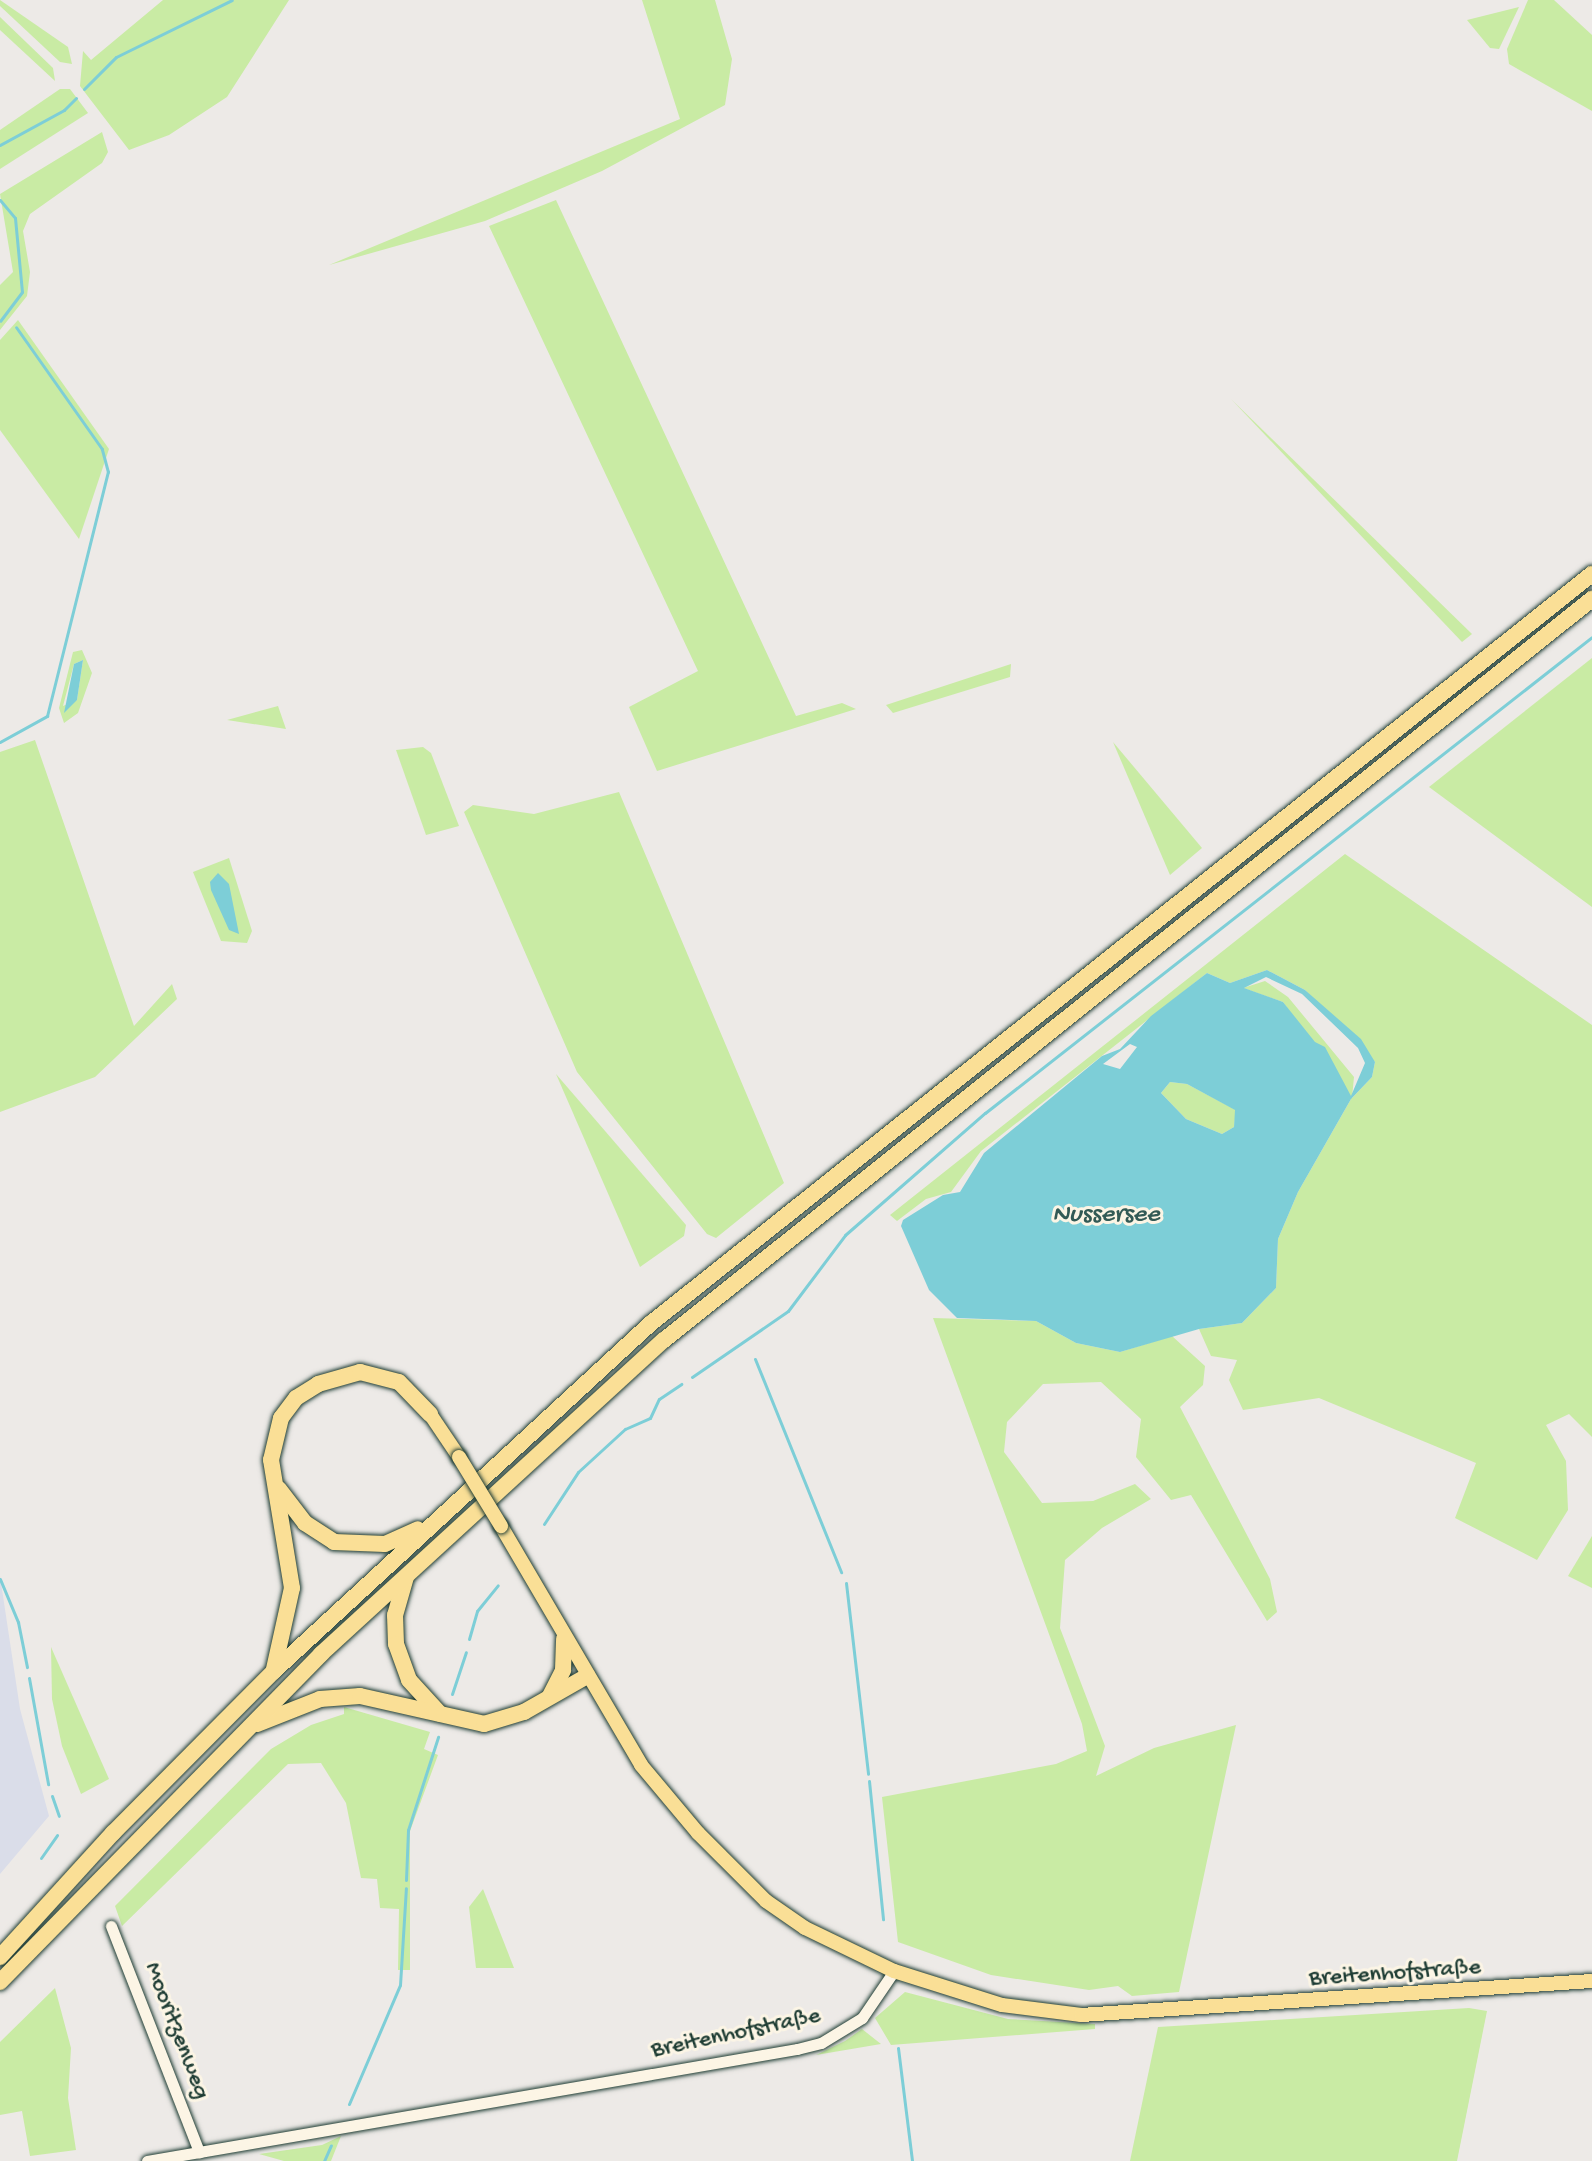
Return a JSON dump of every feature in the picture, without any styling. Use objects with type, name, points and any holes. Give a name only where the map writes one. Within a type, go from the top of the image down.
[{"type":"highway","points":[[0,1957],[113,1833],[274,1671],[650,1324],[1592,574]]},
{"type":"highway","points":[[0,1982],[241,1732],[409,1571],[664,1340],[1592,599]]},
{"type":"highway","points":[[274,1671],[292,1588],[272,1477],[271,1442],[281,1418],[318,1384],[360,1372],[379,1375],[408,1388],[430,1414]]},
{"type":"highway","points":[[272,1477],[305,1523],[334,1542],[385,1544],[442,1513]]},
{"type":"highway","points":[[409,1571],[395,1615],[396,1644],[409,1680],[430,1707],[448,1719]]},
{"type":"highway","points":[[549,1698],[563,1670],[564,1639]]},
{"type":"highway","points":[[241,1732],[320,1699],[360,1696],[448,1719],[484,1724],[505,1720],[587,1676]]},
{"type":"main road","points":[[430,1414],[501,1526],[564,1639],[641,1765],[698,1833],[766,1901],[833,1943],[894,1971]]},
{"type":"main road","name":"Breitenhofstraße","points":[[894,1971],[1002,2005],[1081,2015],[1592,1981]]},
{"type":"street","name":"Mooritzenweg","points":[[111,1926],[199,2152]]},
{"type":"street","name":"Breitenhofstraße","points":[[147,2161],[809,2046],[862,2018],[894,1971]]},
{"type":"shaded area","points":[[0,1576],[20,1709],[49,1816],[0,1874]]},
{"type":"green space","points":[[0,0],[68,47],[72,64],[60,62],[0,6]]},
{"type":"green space","points":[[163,0],[289,0],[227,97],[169,135],[129,150],[80,86],[83,51],[91,60]]},
{"type":"green space","points":[[642,0],[715,0],[732,59],[725,105],[602,171],[485,221],[329,265],[680,119]]},
{"type":"green space","points":[[1528,0],[1554,0],[1592,35],[1592,111],[1509,64],[1507,49]]},
{"type":"green space","points":[[1519,7],[1499,49],[1490,48],[1467,20]]},
{"type":"green space","points":[[0,17],[53,68],[55,81],[0,30]]},
{"type":"green space","points":[[60,89],[70,89],[88,113],[0,169],[0,130]]},
{"type":"green space","points":[[102,132],[108,152],[102,163],[30,214],[23,231],[30,272],[27,296],[0,330],[0,285],[13,272],[0,194]]},
{"type":"green space","points":[[556,200],[796,716],[842,703],[856,709],[657,771],[629,707],[698,671],[489,226]]},
{"type":"green space","points":[[18,320],[109,449],[79,539],[0,430],[0,340]]},
{"type":"green space","points":[[1231,399],[1472,634],[1462,642]]},
{"type":"green space","points":[[82,650],[92,673],[78,713],[64,723],[59,708],[73,652]],"holes":[[[83,660],[77,700],[63,706],[74,664]]]},
{"type":"green space","points":[[1592,658],[1592,907],[1429,787]]},
{"type":"green space","points":[[1011,664],[1010,677],[893,713],[886,705]]},
{"type":"green space","points":[[278,706],[286,729],[227,720]]},
{"type":"green space","points":[[35,740],[134,1026],[172,984],[177,999],[95,1077],[0,1112],[0,752]]},
{"type":"green space","points":[[1113,742],[1202,848],[1170,875]]},
{"type":"green space","points":[[423,747],[431,753],[459,826],[426,835],[396,750]]},
{"type":"green space","points":[[619,792],[784,1183],[716,1238],[707,1234],[577,1072],[464,812],[473,805],[534,814]]},
{"type":"green space","points":[[1345,854],[1592,1025],[1592,1437],[1569,1414],[1546,1425],[1566,1461],[1568,1510],[1537,1560],[1455,1518],[1476,1463],[1319,1398],[1243,1410],[1229,1380],[1237,1360],[1211,1356],[1199,1329],[1242,1323],[1276,1288],[1278,1239],[1298,1192],[1351,1099],[1283,1002],[1243,988],[1265,981],[1288,997],[1354,1077],[1352,1098],[1372,1077],[1375,1062],[1305,990],[1267,970],[1230,983],[1207,973],[981,1151],[951,1192],[926,1199],[897,1221],[890,1215]]},
{"type":"green space","points":[[229,858],[252,931],[247,943],[221,941],[193,872]]},
{"type":"green space","points":[[556,1074],[686,1225],[684,1236],[640,1267]]},
{"type":"green space","points":[[1170,1082],[1187,1084],[1236,1110],[1234,1127],[1222,1134],[1186,1119],[1161,1093]]},
{"type":"green space","points":[[933,1318],[1036,1321],[1076,1343],[1120,1352],[1172,1336],[1205,1366],[1203,1385],[1180,1407],[1270,1579],[1277,1612],[1267,1621],[1191,1495],[1171,1500],[1136,1457],[1141,1419],[1101,1382],[1043,1384],[1007,1422],[1004,1452],[1042,1503],[1093,1501],[1135,1484],[1151,1499],[1102,1528],[1065,1560],[1060,1628],[1105,1746],[1096,1776],[1154,1748],[1236,1725],[1179,1992],[1132,1996],[1118,1986],[1089,1990],[991,1975],[898,1942],[882,1797],[1056,1764],[1087,1751],[1082,1724]]},
{"type":"green space","points":[[1592,1536],[1592,1588],[1568,1576]]},
{"type":"green space","points":[[51,1647],[109,1779],[81,1794],[62,1746],[52,1699]]},
{"type":"green space","points":[[344,1707],[430,1732],[424,1749],[438,1755],[410,1831],[410,1970],[398,1970],[399,1909],[380,1908],[377,1879],[361,1878],[346,1803],[321,1763],[288,1764],[122,1926],[115,1906],[271,1749],[311,1725],[344,1714]]},
{"type":"green space","points":[[483,1889],[514,1968],[476,1968],[469,1907]]},
{"type":"green space","points":[[55,1988],[71,2048],[68,2098],[76,2150],[30,2156],[22,2111],[0,2115],[0,2042]]},
{"type":"green space","points":[[905,1992],[1008,2019],[1095,2024],[1095,2029],[891,2045],[875,2018]]},
{"type":"green space","points":[[1469,2008],[1487,2011],[1457,2161],[1130,2161],[1158,2027]]},
{"type":"green space","points":[[862,2029],[881,2044],[816,2055],[845,2041]]},
{"type":"green space","points":[[341,2136],[331,2161],[284,2161],[259,2154],[322,2145]]},
{"type":"water","points":[[83,660],[77,700],[64,713],[74,664]]},
{"type":"water","points":[[218,873],[229,884],[239,934],[229,930],[211,890],[210,882]]},
{"type":"water","name":"Nussersee","points":[[1267,970],[1305,990],[1361,1039],[1375,1062],[1372,1077],[1351,1099],[1298,1192],[1278,1239],[1276,1288],[1242,1323],[1199,1329],[1120,1352],[1076,1343],[1036,1321],[957,1318],[929,1290],[901,1226],[903,1220],[943,1195],[960,1192],[984,1153],[1102,1056],[1120,1049],[1151,1016],[1207,973],[1230,983]],"holes":[[[1266,977],[1302,994],[1358,1048],[1365,1063],[1351,1096],[1325,1047],[1315,1042],[1283,1002],[1244,988]],[[1130,1044],[1137,1047],[1120,1069],[1103,1064]],[[1170,1082],[1187,1084],[1235,1110],[1234,1127],[1222,1134],[1186,1119],[1161,1093]]]},
{"type":"waterway","points":[[84,89],[116,57],[232,0]]},
{"type":"waterway","points":[[0,145],[64,110],[76,98]]},
{"type":"waterway","points":[[0,200],[15,218],[22,292],[0,321]]},
{"type":"waterway","points":[[0,742],[47,716],[108,472],[102,449],[16,327]]},
{"type":"waterway","points":[[692,1377],[788,1311],[845,1235],[985,1113],[1592,637]]},
{"type":"waterway","points":[[755,1359],[841,1572]]},
{"type":"waterway","points":[[544,1524],[578,1472],[625,1429],[650,1418],[659,1399],[681,1384]]},
{"type":"waterway","points":[[0,1579],[18,1622],[27,1667]]},
{"type":"waterway","points":[[846,1583],[868,1774]]},
{"type":"waterway","points":[[469,1639],[477,1611],[498,1585]]},
{"type":"waterway","points":[[452,1694],[466,1652]]},
{"type":"waterway","points":[[29,1678],[48,1784]]},
{"type":"waterway","points":[[406,1880],[408,1830],[438,1737]]},
{"type":"waterway","points":[[869,1781],[883,1919]]},
{"type":"waterway","points":[[52,1796],[59,1816]]},
{"type":"waterway","points":[[41,1858],[57,1835]]},
{"type":"waterway","points":[[349,2104],[400,1985],[406,1888]]},
{"type":"waterway","points":[[898,2048],[912,2161]]},
{"type":"waterway","points":[[324,2161],[331,2145]]}]
